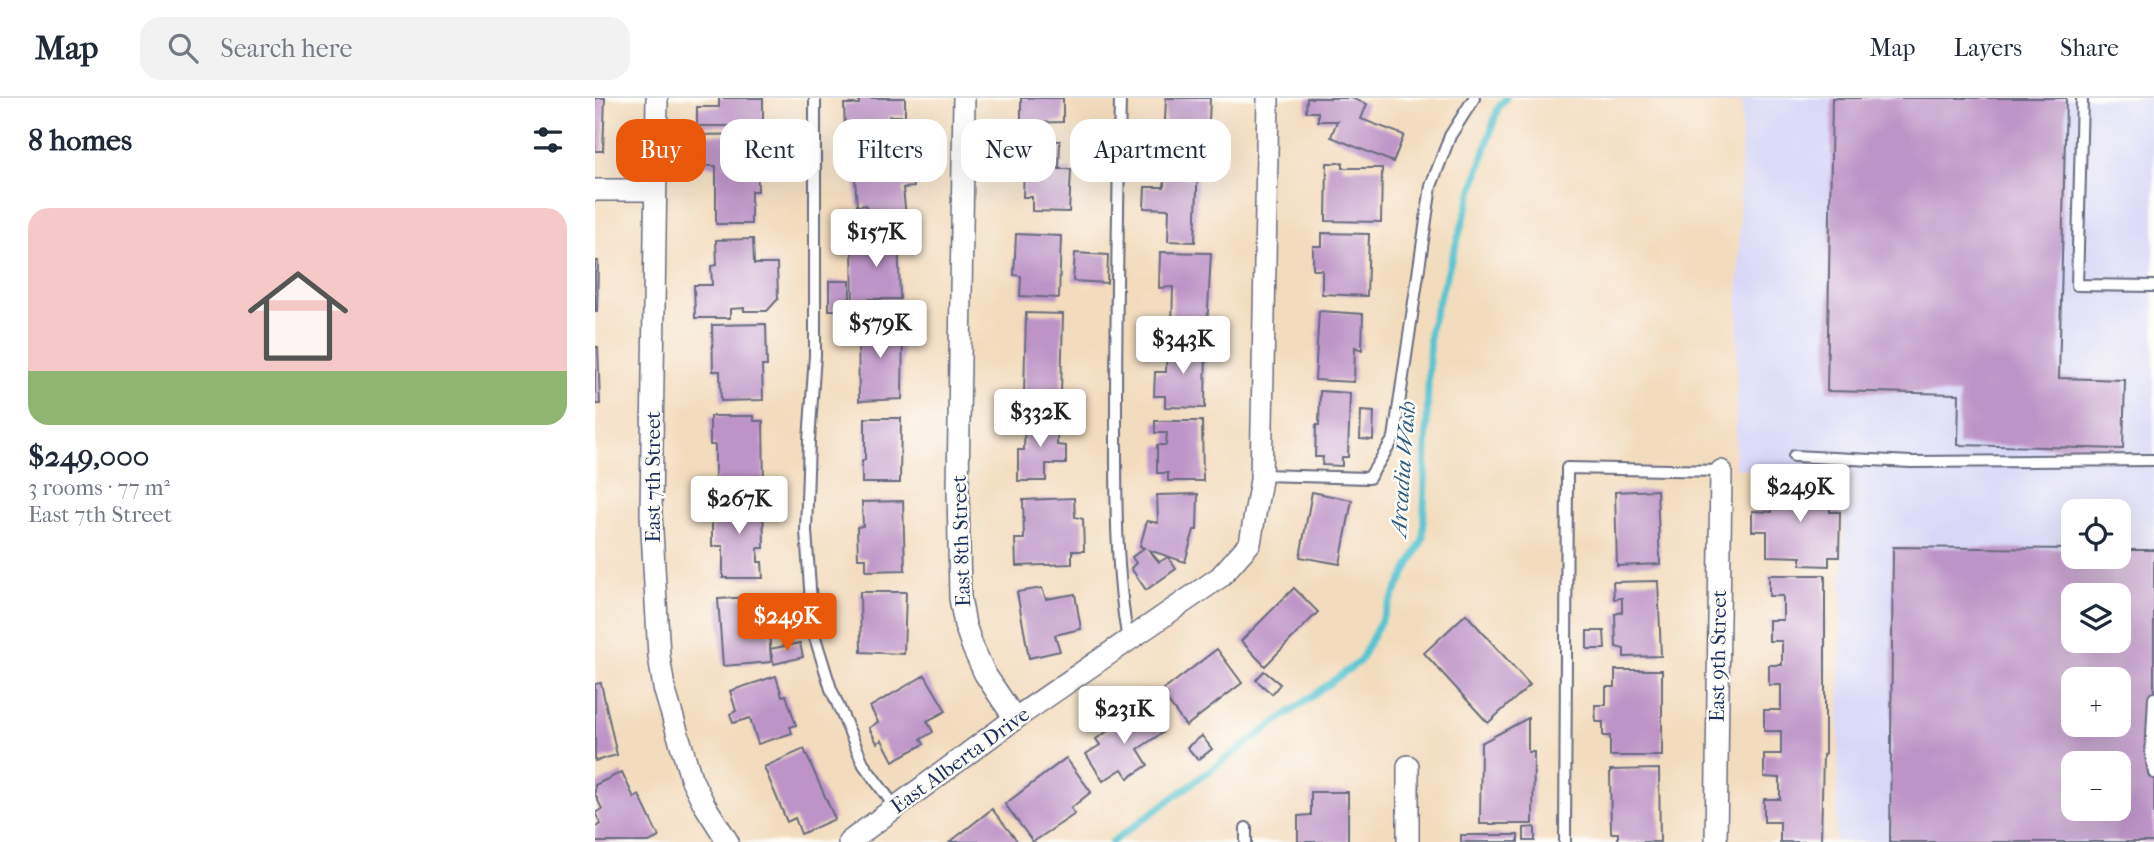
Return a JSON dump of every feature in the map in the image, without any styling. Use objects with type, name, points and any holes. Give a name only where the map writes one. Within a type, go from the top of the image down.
[{"type":"street","name":"East 7th Street","points":[[657,98],[651,513],[659,656],[664,688],[691,778],[728,842]]},
{"type":"street","name":"East 8th Street","points":[[964,98],[958,488],[960,598],[973,648],[985,674],[1015,719]]},
{"type":"street","name":"East Alberta Drive","points":[[849,842],[1015,719],[1220,577],[1250,543],[1261,475],[1268,98]]},
{"type":"street","points":[[595,190],[654,190]]},
{"type":"street","name":"East 9th Street","points":[[1716,842],[1721,471]]},
{"type":"street","points":[[1408,766],[1408,842]]},
{"type":"lane","points":[[815,98],[815,355],[806,531],[813,631],[831,689],[865,765],[895,807]]},
{"type":"lane","points":[[1121,98],[1116,318],[1116,512],[1121,599],[1128,641]]},
{"type":"lane","points":[[1261,475],[1369,478],[1394,438],[1431,186],[1450,136],[1474,98]]},
{"type":"lane","points":[[2081,98],[2077,285],[2154,286]]},
{"type":"lane","points":[[1794,456],[1910,462],[2154,460]]},
{"type":"lane","points":[[1565,842],[1567,468],[1721,471]]},
{"type":"lane","points":[[2154,698],[2151,755],[2154,773]]},
{"type":"lane","points":[[1246,828],[1246,842]]},
{"type":"shaded area","points":[[1742,98],[2154,98],[2154,842],[1836,842],[1845,479],[1735,468]]},
{"type":"building","points":[[595,98],[605,98],[603,151],[595,151]]},
{"type":"building","points":[[719,98],[763,98],[763,119],[720,119],[720,126],[706,126],[706,119],[697,119],[697,107],[719,107]]},
{"type":"building","points":[[859,98],[905,98],[905,116],[889,116],[889,119],[845,119],[844,104],[859,104]]},
{"type":"building","points":[[1021,98],[1063,98],[1063,122],[1056,122],[1056,119],[1021,119]]},
{"type":"building","points":[[1166,98],[1210,98],[1209,119],[1165,119]]},
{"type":"building","points":[[1307,98],[1351,98],[1367,104],[1361,119],[1404,135],[1393,162],[1331,137],[1337,121],[1318,121],[1318,112],[1306,112]]},
{"type":"building","points":[[1832,98],[2066,98],[2059,378],[2125,380],[2123,449],[1958,445],[1959,394],[1827,391]]},
{"type":"building","points":[[706,135],[720,135],[720,182],[758,182],[758,191],[751,191],[751,224],[716,224],[716,166],[706,166]]},
{"type":"building","points":[[1056,141],[1060,141],[1059,169],[1070,169],[1069,212],[1032,211],[1032,197],[1023,197],[1024,182],[1056,182]]},
{"type":"building","points":[[1327,163],[1343,163],[1343,168],[1382,168],[1381,222],[1326,221]]},
{"type":"building","points":[[855,182],[914,182],[914,187],[903,188],[906,217],[867,220],[866,205],[857,206]]},
{"type":"building","points":[[1164,182],[1197,182],[1195,242],[1168,241],[1169,209],[1144,208],[1145,187],[1164,187]]},
{"type":"building","points":[[898,233],[900,299],[869,299],[870,308],[853,308],[852,245],[862,245],[862,234]]},
{"type":"building","points":[[1322,233],[1369,234],[1367,296],[1322,294],[1322,270],[1313,270],[1313,246],[1322,246]]},
{"type":"building","points":[[1016,234],[1061,236],[1059,298],[1020,296],[1021,276],[1014,275]]},
{"type":"building","points":[[753,239],[754,264],[777,264],[778,299],[767,311],[730,309],[730,318],[695,318],[694,285],[712,285],[711,266],[717,265],[716,240]]},
{"type":"building","points":[[1160,252],[1211,253],[1207,327],[1172,328],[1173,287],[1159,288]]},
{"type":"building","points":[[1075,253],[1108,255],[1107,283],[1073,281]]},
{"type":"building","points":[[595,261],[598,261],[597,311],[595,311]]},
{"type":"building","points":[[829,281],[850,281],[850,310],[829,310]]},
{"type":"building","points":[[1319,311],[1363,314],[1362,350],[1355,347],[1354,382],[1315,380]]},
{"type":"building","points":[[1026,313],[1063,314],[1061,394],[1024,394]]},
{"type":"building","points":[[903,321],[902,399],[859,401],[858,322]]},
{"type":"building","points":[[766,324],[767,366],[762,366],[763,400],[721,401],[720,371],[713,371],[712,325]]},
{"type":"building","points":[[1167,342],[1206,343],[1205,408],[1165,407],[1165,396],[1154,396],[1155,372],[1166,372]]},
{"type":"building","points":[[595,347],[598,347],[600,404],[595,404]]},
{"type":"building","points":[[1320,391],[1350,393],[1348,457],[1342,457],[1342,466],[1322,465],[1323,457],[1315,457]]},
{"type":"building","points":[[1361,411],[1374,412],[1373,440],[1360,439]]},
{"type":"building","points":[[710,416],[754,416],[754,421],[763,421],[764,488],[715,489],[715,445],[710,445]]},
{"type":"building","points":[[865,418],[901,418],[900,483],[862,483]]},
{"type":"building","points":[[1025,418],[1057,418],[1057,445],[1066,446],[1066,464],[1046,464],[1046,481],[1018,481],[1018,450],[1024,450]]},
{"type":"building","points":[[1155,421],[1202,421],[1203,481],[1168,481],[1168,473],[1157,473],[1157,445],[1166,445],[1167,433],[1155,433]]},
{"type":"building","points":[[1773,479],[1799,480],[1799,487],[1826,488],[1825,497],[1830,497],[1830,512],[1840,512],[1839,557],[1829,557],[1829,566],[1801,565],[1801,557],[1767,556],[1767,531],[1752,531],[1752,511],[1772,512]]},
{"type":"building","points":[[1657,490],[1660,564],[1617,566],[1615,492]]},
{"type":"building","points":[[1312,492],[1352,500],[1340,564],[1300,557]]},
{"type":"building","points":[[1198,494],[1197,530],[1194,530],[1185,562],[1149,550],[1159,562],[1168,557],[1176,569],[1146,590],[1131,568],[1136,563],[1132,557],[1144,548],[1140,546],[1147,521],[1158,523],[1157,495]]},
{"type":"building","points":[[1074,498],[1075,517],[1083,519],[1084,551],[1072,551],[1072,564],[1016,566],[1015,539],[1024,539],[1023,500]]},
{"type":"building","points":[[712,500],[763,500],[764,548],[758,548],[758,562],[762,562],[763,578],[723,578],[723,546],[712,546]]},
{"type":"building","points":[[903,501],[905,570],[866,571],[866,558],[858,558],[857,527],[863,526],[862,502]]},
{"type":"building","points":[[1893,547],[2061,549],[2061,569],[2131,569],[2131,550],[2154,550],[2154,842],[1890,842]]},
{"type":"building","points":[[1769,575],[1825,575],[1825,754],[1821,842],[1780,842],[1780,822],[1764,822],[1764,799],[1780,799],[1780,778],[1764,777],[1764,754],[1781,754],[1781,731],[1764,731],[1764,710],[1781,710],[1781,685],[1769,685],[1769,665],[1782,665],[1782,641],[1769,641],[1769,620],[1783,620],[1783,596],[1769,596]]},
{"type":"building","points":[[1658,581],[1661,656],[1624,657],[1624,649],[1616,647],[1615,614],[1622,612],[1622,598],[1614,599],[1613,582]]},
{"type":"building","points":[[1042,588],[1046,599],[1075,594],[1081,629],[1055,635],[1060,651],[1029,658],[1017,592]]},
{"type":"building","points":[[1294,588],[1318,612],[1265,666],[1241,641]]},
{"type":"building","points":[[860,592],[906,592],[904,654],[861,652]]},
{"type":"building","points":[[767,596],[771,662],[723,666],[718,599]]},
{"type":"building","points":[[1466,614],[1530,685],[1488,723],[1424,653]]},
{"type":"building","points":[[1587,631],[1604,631],[1605,649],[1587,649]]},
{"type":"building","points":[[800,643],[803,657],[774,664],[770,649]]},
{"type":"building","points":[[1217,649],[1242,683],[1186,726],[1161,692]]},
{"type":"building","points":[[1615,670],[1662,670],[1662,756],[1610,756],[1610,736],[1603,736],[1603,722],[1596,722],[1595,705],[1606,705],[1606,687],[1615,687]]},
{"type":"building","points":[[1264,671],[1280,684],[1272,694],[1256,680]]},
{"type":"building","points":[[925,675],[946,711],[927,721],[933,732],[921,739],[924,744],[893,761],[882,740],[877,743],[869,728],[878,722],[870,707]]},
{"type":"building","points":[[776,676],[796,725],[790,727],[792,733],[758,744],[750,718],[733,723],[730,714],[736,711],[730,691]]},
{"type":"building","points":[[601,683],[617,755],[595,761],[595,684]]},
{"type":"building","points":[[1145,706],[1162,733],[1138,749],[1148,765],[1128,778],[1122,769],[1103,781],[1086,754],[1100,745],[1096,739]]},
{"type":"building","points":[[1528,718],[1528,752],[1534,752],[1533,824],[1480,824],[1481,743]]},
{"type":"building","points":[[1202,736],[1212,749],[1198,760],[1187,747]]},
{"type":"building","points":[[804,749],[835,819],[801,834],[795,818],[787,822],[764,767]]},
{"type":"building","points":[[1066,758],[1091,792],[1071,808],[1075,814],[1033,842],[1005,804]]},
{"type":"building","points":[[1659,769],[1660,842],[1618,842],[1618,833],[1611,833],[1610,770]]},
{"type":"building","points":[[622,772],[634,798],[639,795],[659,837],[649,842],[595,842],[595,827],[601,824],[595,813],[602,809],[595,794],[595,785]]},
{"type":"building","points":[[1311,792],[1348,792],[1348,842],[1298,842],[1298,816],[1311,815]]},
{"type":"building","points":[[992,809],[1018,842],[950,842]]},
{"type":"building","points":[[1535,827],[1535,841],[1524,841],[1524,828]]},
{"type":"building","points":[[1461,835],[1518,835],[1518,842],[1461,842]]},
{"type":"waterway","name":"Arcadia Wash","points":[[1112,842],[1360,661],[1423,539],[1430,329],[1498,108],[1506,98]]}]
